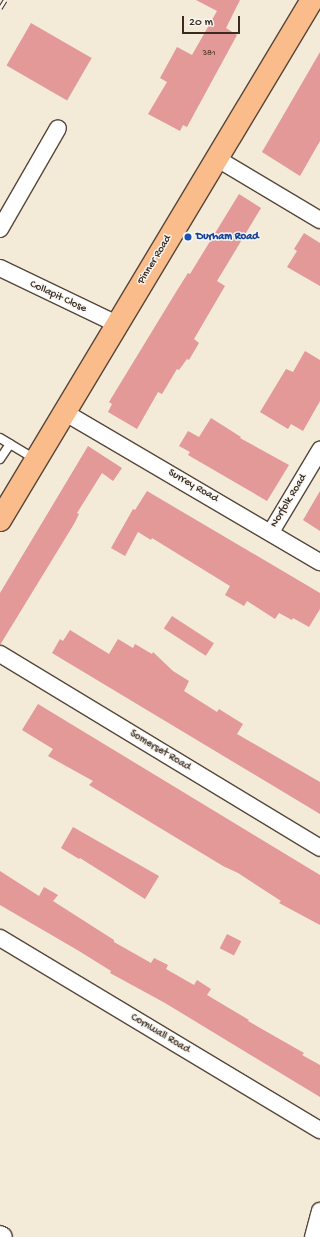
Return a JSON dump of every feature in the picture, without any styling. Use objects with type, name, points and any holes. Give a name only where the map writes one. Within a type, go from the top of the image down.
[{"type":"main road","name":"Pinner Road","points":[[0,520],[312,0]]},
{"type":"street","points":[[0,229],[58,128]]},
{"type":"street","points":[[216,158],[320,220]]},
{"type":"street","name":"Collapit Close","points":[[0,268],[117,324]]},
{"type":"street","name":"Surrey Road","points":[[64,412],[320,562]]},
{"type":"street","name":"Norfolk Road","points":[[271,532],[320,450]]},
{"type":"street","name":"Somerset Road","points":[[0,654],[320,848]]},
{"type":"street","name":"Cornwall Road","points":[[0,938],[320,1130]]},
{"type":"street","points":[[313,1237],[320,1211]]},
{"type":"lane","points":[[0,438],[36,460]]},
{"type":"lane","points":[[0,459],[10,444]]},
{"type":"building","points":[[196,0],[240,0],[226,28],[237,35],[187,127],[183,125],[180,131],[148,114],[167,82],[160,78],[177,47],[192,55],[217,11]]},
{"type":"building","points":[[31,23],[92,58],[67,100],[7,65]]},
{"type":"building","points":[[320,52],[320,141],[300,176],[262,152]]},
{"type":"building","points":[[239,194],[261,208],[217,281],[225,286],[194,339],[199,343],[189,360],[187,359],[179,370],[177,369],[162,394],[158,392],[137,429],[108,412],[112,404],[109,402],[176,292],[188,273],[190,274]]},
{"type":"building","points":[[304,233],[320,243],[320,286],[287,267],[297,251],[294,249]]},
{"type":"building","points":[[305,351],[320,360],[320,401],[303,431],[291,424],[288,429],[260,412],[286,369],[293,372]]},
{"type":"building","points":[[211,418],[241,437],[240,438],[289,465],[267,501],[188,455],[190,452],[179,446],[188,431],[199,437]]},
{"type":"building","points":[[88,446],[122,468],[113,481],[102,473],[77,513],[79,514],[74,524],[0,645],[0,593]]},
{"type":"building","points":[[147,491],[320,593],[320,609],[309,627],[293,618],[292,620],[279,613],[275,619],[247,601],[244,606],[225,595],[230,586],[152,538],[151,540],[138,532],[125,556],[111,548],[133,509],[135,510]]},
{"type":"building","points":[[320,491],[320,531],[303,520]]},
{"type":"building","points":[[172,616],[214,643],[206,656],[164,629]]},
{"type":"building","points":[[70,630],[109,654],[118,639],[133,648],[135,644],[152,654],[153,652],[173,671],[189,681],[184,691],[217,712],[219,709],[243,724],[237,734],[320,782],[320,814],[52,653],[60,639],[63,641]]},
{"type":"building","points":[[38,704],[320,875],[320,925],[279,903],[281,901],[238,873],[223,866],[89,785],[93,781],[48,756],[53,749],[22,730]]},
{"type":"building","points":[[73,827],[159,876],[145,899],[80,858],[79,859],[61,848]]},
{"type":"building","points":[[0,871],[39,896],[44,887],[58,895],[53,901],[114,940],[114,942],[151,963],[154,958],[168,965],[166,969],[194,985],[197,980],[211,989],[207,995],[249,1020],[248,1021],[304,1053],[302,1055],[320,1065],[320,1097],[165,1003],[110,973],[111,971],[79,951],[0,905]]},
{"type":"building","points":[[227,934],[241,941],[234,956],[220,948]]},
{"type":"railway","points":[[0,8],[5,0]]},
{"type":"place","name":"Durham Road","points":[[188,237]]}]
